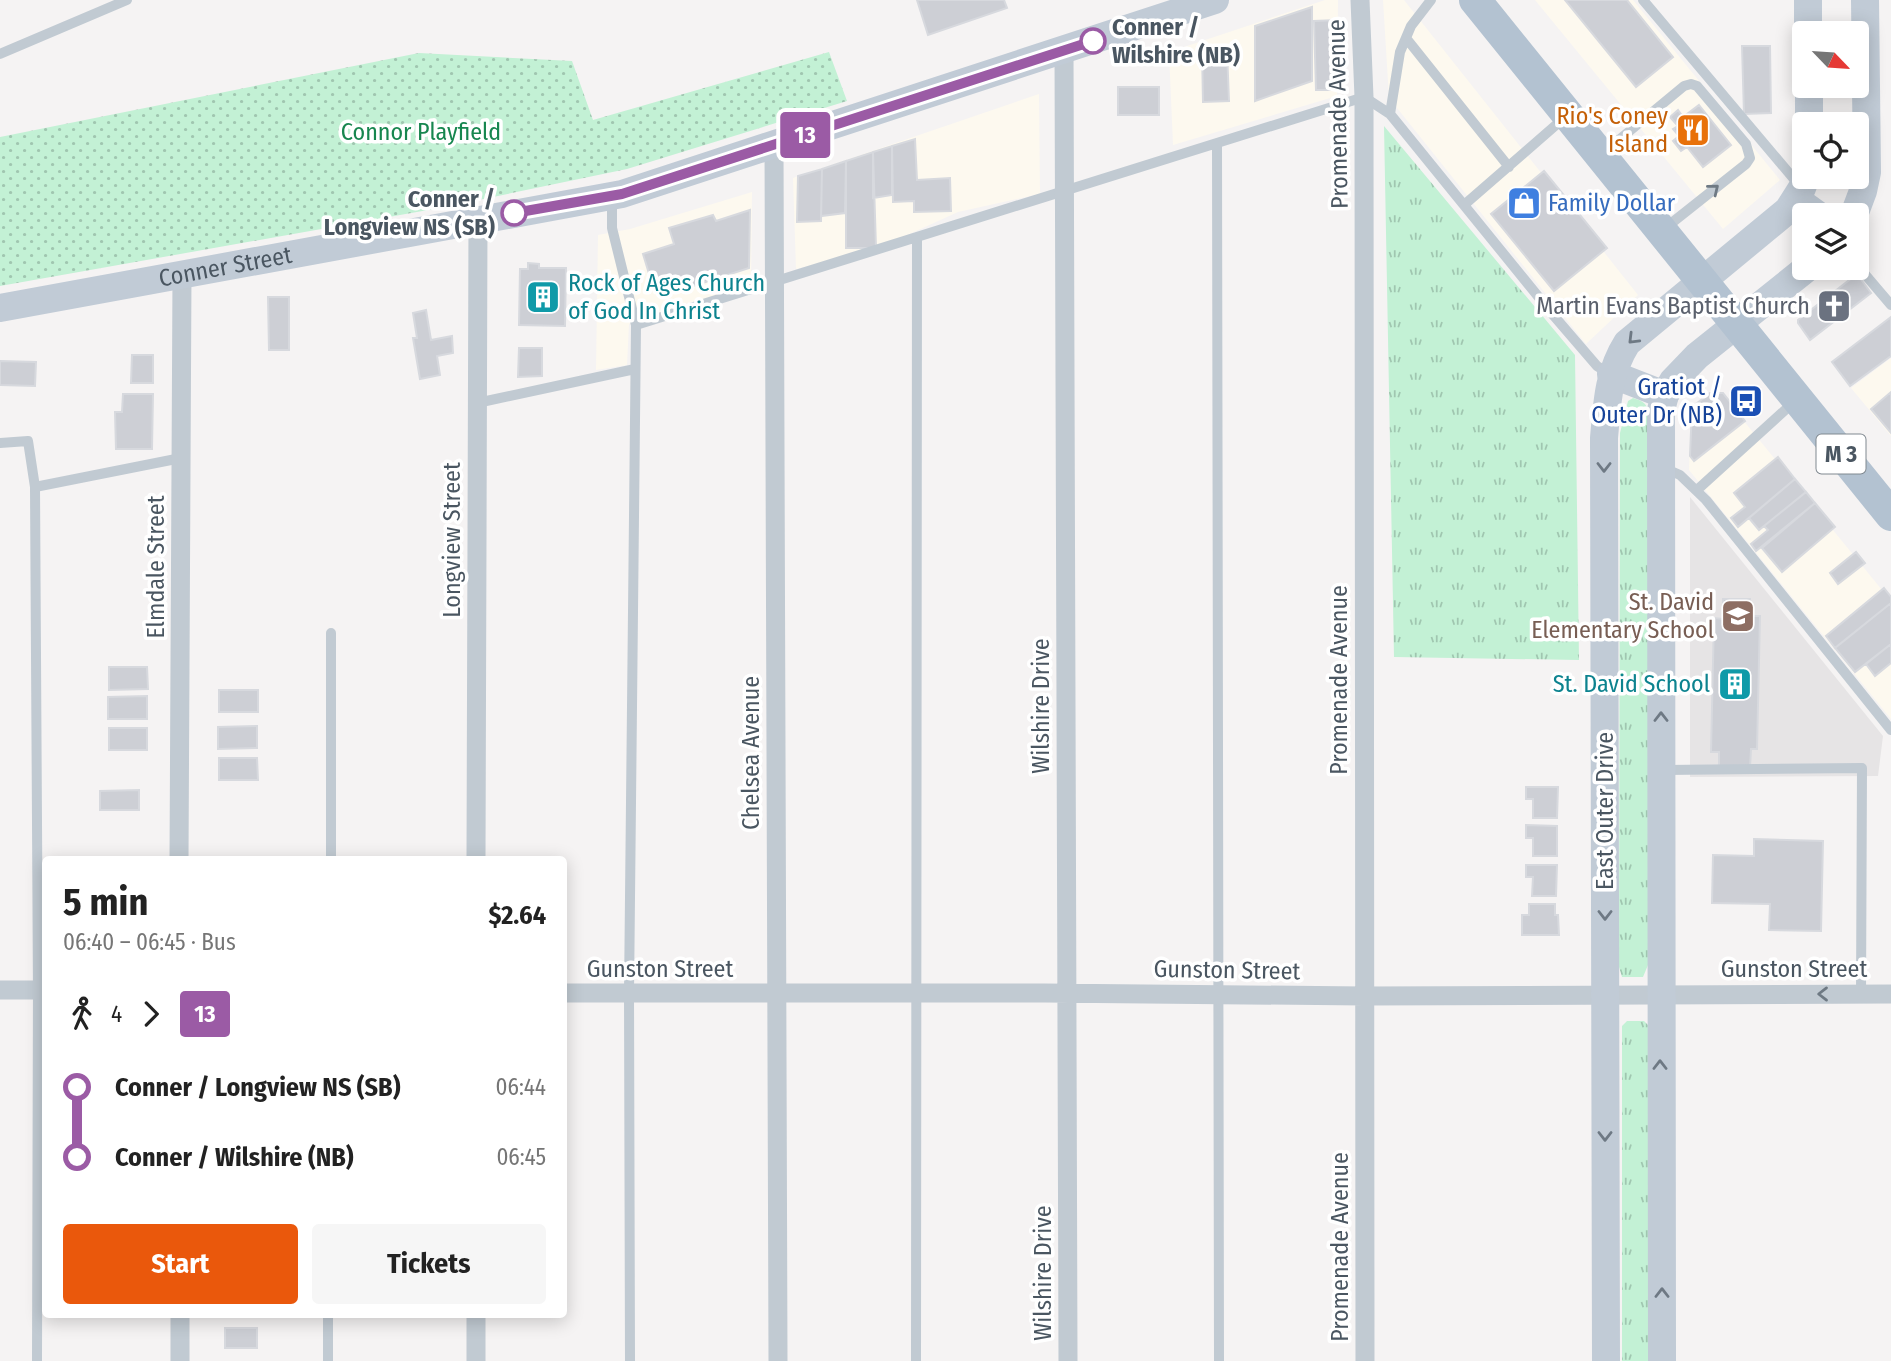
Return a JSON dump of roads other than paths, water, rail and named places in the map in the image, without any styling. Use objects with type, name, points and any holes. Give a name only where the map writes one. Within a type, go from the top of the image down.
[{"type":"main road","name":"M 3","points":[[1475,0],[1891,516]]},
{"type":"street","name":"Conner Street","points":[[0,308],[612,195],[1064,50],[1161,13],[1215,0]]},
{"type":"street","name":"Promenade Avenue","points":[[1360,0],[1364,97],[1365,1361]]},
{"type":"street","points":[[1808,0],[1808,21]]},
{"type":"street","points":[[1858,203],[1867,172],[1865,0]]},
{"type":"street","name":"Wilshire Drive","points":[[1064,50],[1068,1361]]},
{"type":"street","name":"Chelsea Avenue","points":[[774,145],[778,1361]]},
{"type":"street","name":"East Outer Drive","points":[[1605,1361],[1604,438],[1611,374],[1627,343],[1788,210],[1800,189]]},
{"type":"street","name":"Longview Street","points":[[476,856],[478,220]]},
{"type":"street","name":"Elmdale Street","points":[[179,856],[182,275]]},
{"type":"street","points":[[1662,1361],[1661,410],[1665,394],[1673,381],[1698,356],[1792,280]]},
{"type":"street","points":[[1611,374],[1665,394]]},
{"type":"street","points":[[0,990],[42,990]]},
{"type":"street","name":"Gunston Street","points":[[567,993],[1364,996],[1891,994]]},
{"type":"street","points":[[180,1318],[180,1361]]},
{"type":"street","points":[[476,1318],[476,1361]]},
{"type":"lane","points":[[0,54],[128,0]]},
{"type":"lane","points":[[1391,114],[1400,52],[1411,26],[1431,0]]},
{"type":"lane","points":[[1643,0],[1792,177]]},
{"type":"lane","points":[[1406,38],[1509,167]]},
{"type":"lane","points":[[1600,156],[1684,86],[1692,84],[1697,86],[1746,144],[1750,158],[1745,164],[1661,232]]},
{"type":"lane","points":[[636,325],[1364,97],[1391,114],[1597,366],[1611,374]]},
{"type":"lane","points":[[1464,205],[1568,116]]},
{"type":"lane","points":[[1217,143],[1219,1361]]},
{"type":"lane","points":[[612,195],[612,228],[636,325],[629,993],[630,1361]]},
{"type":"lane","points":[[916,1361],[917,237]]},
{"type":"lane","points":[[1869,279],[1891,305]]},
{"type":"lane","points":[[477,403],[635,369]]},
{"type":"lane","points":[[1697,490],[1797,400]]},
{"type":"lane","points":[[0,443],[27,441],[35,487],[42,990],[37,1361]]},
{"type":"lane","points":[[35,487],[181,458]]},
{"type":"lane","points":[[1661,467],[1680,475],[1697,490],[1891,730]]},
{"type":"lane","points":[[331,633],[331,856]]},
{"type":"lane","points":[[1661,770],[1862,768],[1861,994]]},
{"type":"lane","points":[[328,1318],[328,1361]]},
{"type":"place","name":"Conner / Wilshire (NB)","points":[[1093,41]]},
{"type":"place","name":"Rio's Coney Island","points":[[1693,130]]},
{"type":"place","name":"Family Dollar","points":[[1524,203]]},
{"type":"place","name":"Conner / Longview NS (SB)","points":[[514,213]]},
{"type":"place","name":"Rock of Ages Church of God In Christ","points":[[543,297]]},
{"type":"place","name":"Martin Evans Baptist Church","points":[[1834,306]]},
{"type":"place","name":"Gratiot / Outer Dr (NB)","points":[[1746,401]]},
{"type":"place","name":"St. David Elementary School","points":[[1738,616]]},
{"type":"place","name":"St. David School","points":[[1735,684]]},
{"type":"park label","name":"Connor Playfield","points":[[421,132]]}]
